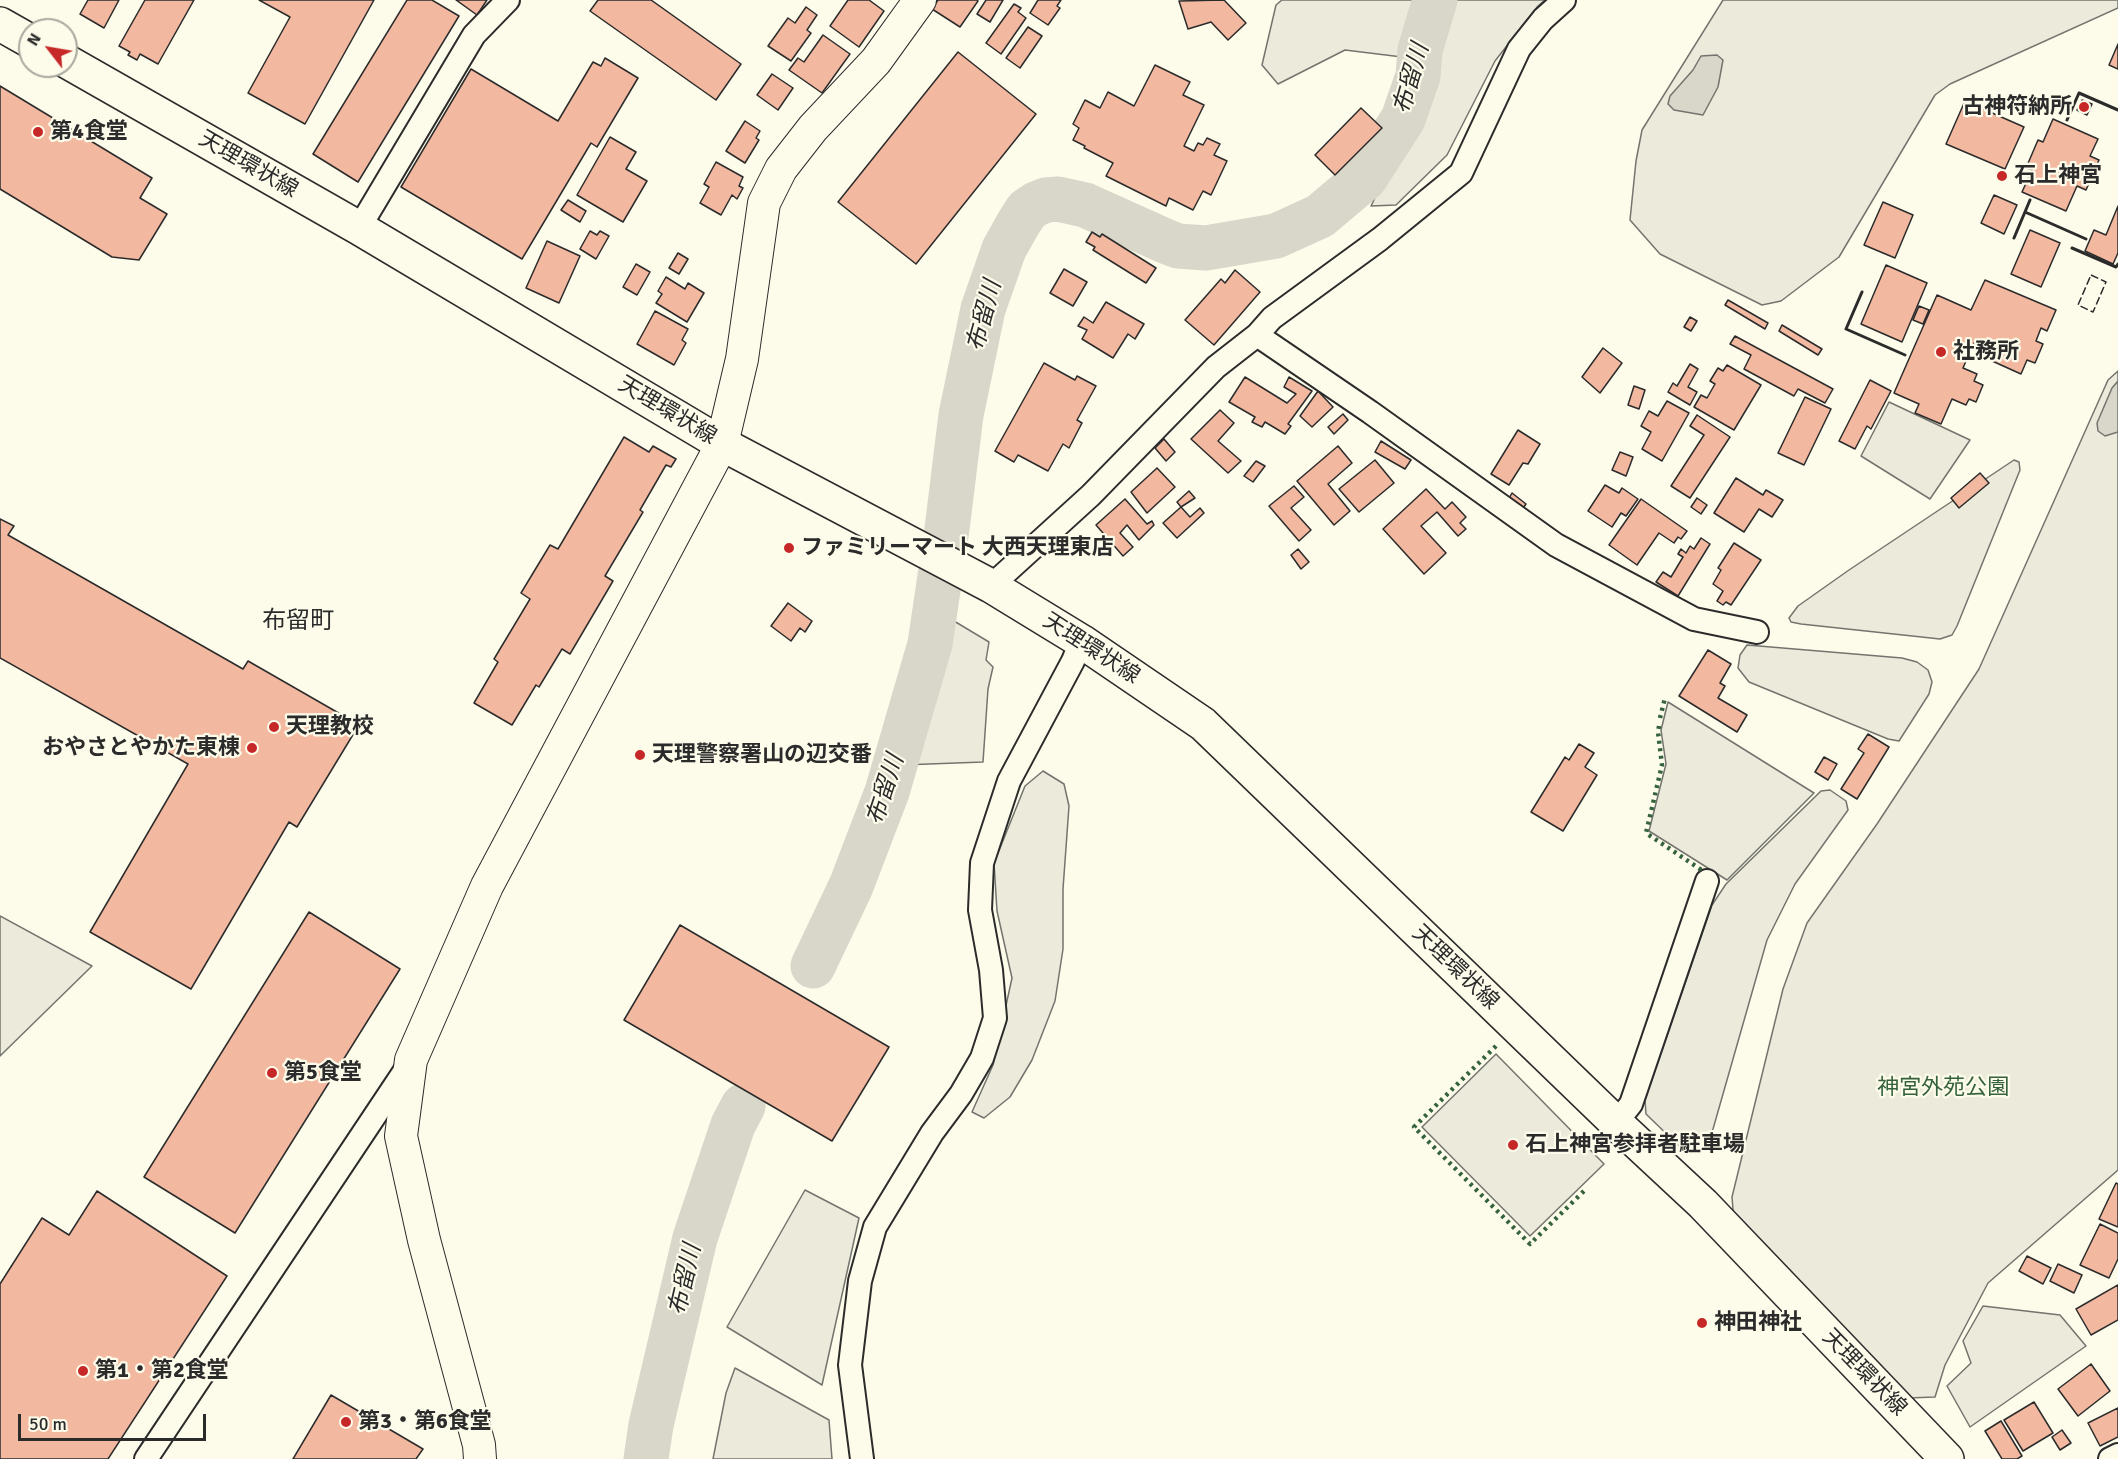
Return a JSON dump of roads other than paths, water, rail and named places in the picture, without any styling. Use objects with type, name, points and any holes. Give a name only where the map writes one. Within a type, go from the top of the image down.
[{"type":"main road","points":[[0,24],[18,34]]},
{"type":"main road","name":"天理環状線","points":[[78,69],[359,228],[722,444],[979,579],[1081,641],[1203,724],[1616,1123],[1703,1204],[1947,1459]]},
{"type":"street","points":[[359,228],[474,35],[508,0]]},
{"type":"street","points":[[146,1459],[411,1060],[487,886],[722,444],[742,359],[764,203],[781,169],[813,128],[876,61],[920,0]]},
{"type":"street","points":[[979,579],[1091,495],[1216,367],[1257,335],[1272,318],[1380,239],[1461,173],[1519,49],[1543,19],[1564,0]]},
{"type":"street","points":[[1257,335],[1370,412],[1556,545],[1694,619],[1757,632]]},
{"type":"street","points":[[862,1459],[850,1365],[860,1281],[875,1227],[932,1133],[961,1094],[982,1058],[995,1018],[991,970],[980,910],[982,863],[1009,781],[1081,641]]},
{"type":"street","points":[[1616,1123],[1631,1104],[1707,881]]},
{"type":"street","points":[[411,1060],[401,1136],[424,1240],[479,1445],[480,1459]]},
{"type":"street","points":[[2110,1459],[2118,1455]]},
{"type":"waterway","name":"布留川","points":[[813,966],[851,886],[887,792],[930,644],[961,415],[983,309],[1004,249],[1027,210],[1046,200],[1058,199],[1085,205],[1178,246],[1206,248],[1276,236],[1320,216],[1365,178],[1403,119],[1418,76],[1420,50],[1435,0]]},
{"type":"waterway","name":"布留川","points":[[646,1459],[651,1425],[695,1238],[733,1125],[743,1106]]},
{"type":"place","name":"古神符納所","points":[[2084,107]]},
{"type":"place","name":"第4食堂","points":[[38,132]]},
{"type":"place","name":"石上神宮","points":[[2002,176]]},
{"type":"place","name":"社務所","points":[[1941,352]]},
{"type":"place","name":"ファミリーマート 大西天理東店","points":[[789,548]]},
{"type":"place","name":"天理教校","points":[[274,727]]},
{"type":"place","name":"おやさとやかた東棟","points":[[252,748]]},
{"type":"place","name":"天理警察署山の辺交番","points":[[640,755]]},
{"type":"place","name":"第5食堂","points":[[272,1073]]},
{"type":"place","name":"石上神宮参拝者駐車場","points":[[1513,1145]]},
{"type":"place","name":"神田神社","points":[[1702,1323]]},
{"type":"place","name":"第1・第2食堂","points":[[83,1371]]},
{"type":"place","name":"第3・第6食堂","points":[[346,1422]]},
{"type":"district","name":"布留町","points":[[298,622]]},
{"type":"park label","name":"神宮外苑公園","points":[[1943,1088]]}]
